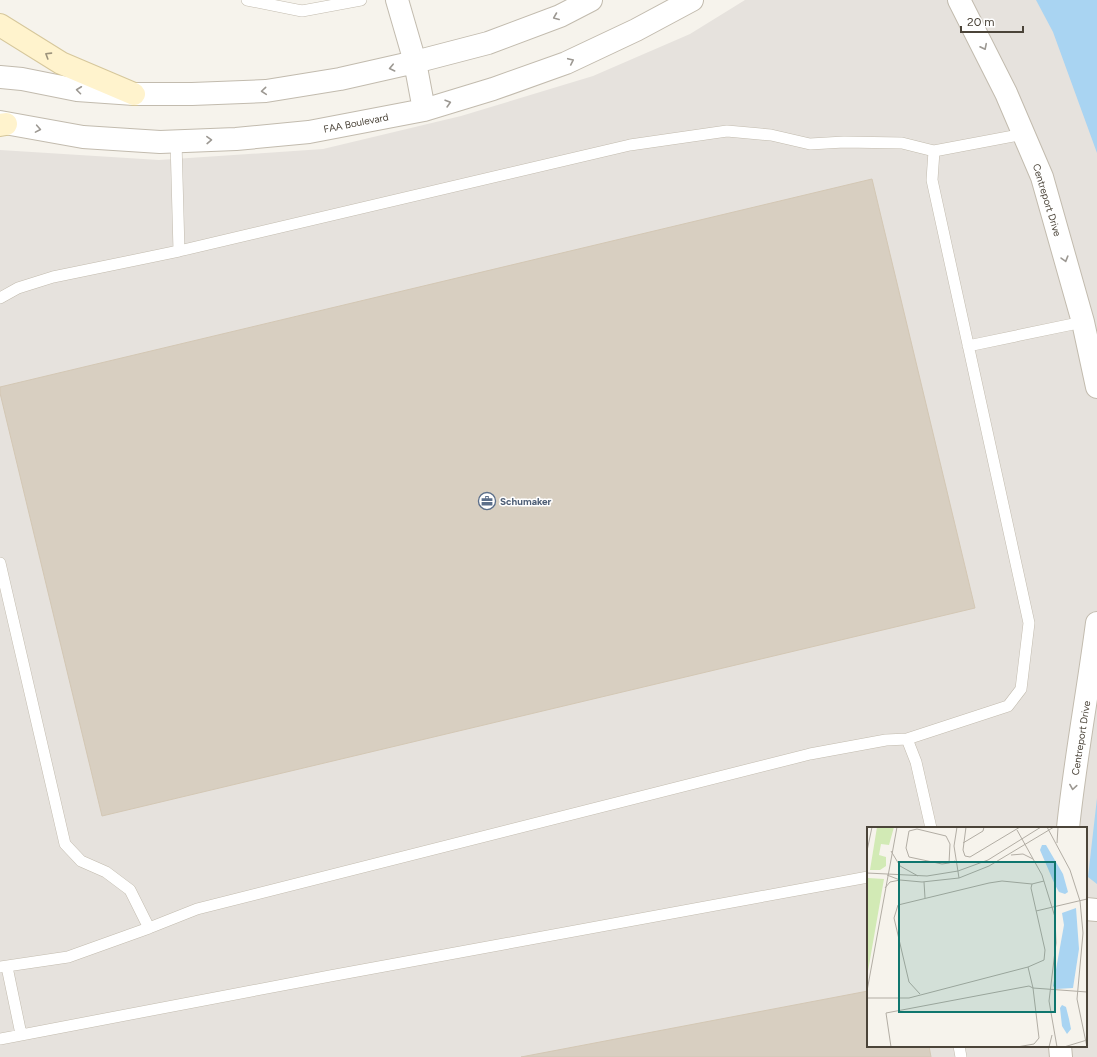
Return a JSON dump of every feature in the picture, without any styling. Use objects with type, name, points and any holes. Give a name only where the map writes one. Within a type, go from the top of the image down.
[{"type":"main road","points":[[0,25],[61,63],[134,94]]},
{"type":"street","points":[[397,0],[415,62],[424,110]]},
{"type":"street","points":[[0,77],[77,90],[134,94],[192,94],[266,91],[340,80],[488,43],[560,16],[591,0]]},
{"type":"street","name":"FAA Boulevard","points":[[2,123],[83,137],[160,142],[236,139],[309,132],[424,110],[493,90],[566,63],[636,30],[692,0]]},
{"type":"street","name":"Centreport Drive","points":[[959,0],[1006,93],[1042,177],[1090,320],[1097,387]]},
{"type":"street","name":"Centreport Drive","points":[[1068,827],[1097,623]]},
{"type":"street","points":[[1087,909],[1097,910]]},
{"type":"street","points":[[1060,1047],[1061,1057]]},
{"type":"lane","points":[[247,0],[302,11],[354,1]]},
{"type":"lane","points":[[0,298],[18,288],[53,277],[179,251],[630,145],[727,130],[772,135],[810,144],[844,142],[902,143],[934,151],[1024,134]]},
{"type":"lane","points":[[176,141],[179,251]]},
{"type":"lane","points":[[21,1034],[3,967],[68,957],[197,909],[803,756],[886,740],[906,739],[1008,706],[1021,689],[1028,622],[932,180],[934,151]]},
{"type":"lane","points":[[968,346],[1090,320]]},
{"type":"lane","points":[[0,563],[65,844],[81,861],[106,872],[130,890],[149,928]]},
{"type":"lane","points":[[906,739],[916,762],[931,827]]},
{"type":"lane","points":[[0,1039],[867,877]]},
{"type":"lane","points":[[959,1047],[961,1057]]},
{"type":"shaded area","points":[[745,0],[1097,0],[1097,1057],[0,1057],[0,150],[159,160],[323,149],[461,116],[593,76],[690,34]]},
{"type":"water","points":[[1036,0],[1097,0],[1097,153],[1053,32]]},
{"type":"water","points":[[1097,798],[1097,884],[1088,877]]},
{"type":"building","name":"Schumaker","points":[[872,179],[975,608],[102,816],[0,393],[0,387]]},
{"type":"building","points":[[867,991],[867,1047],[929,1047],[931,1057],[521,1057]]},
{"type":"place","name":"Schumaker","points":[[487,501]]}]
